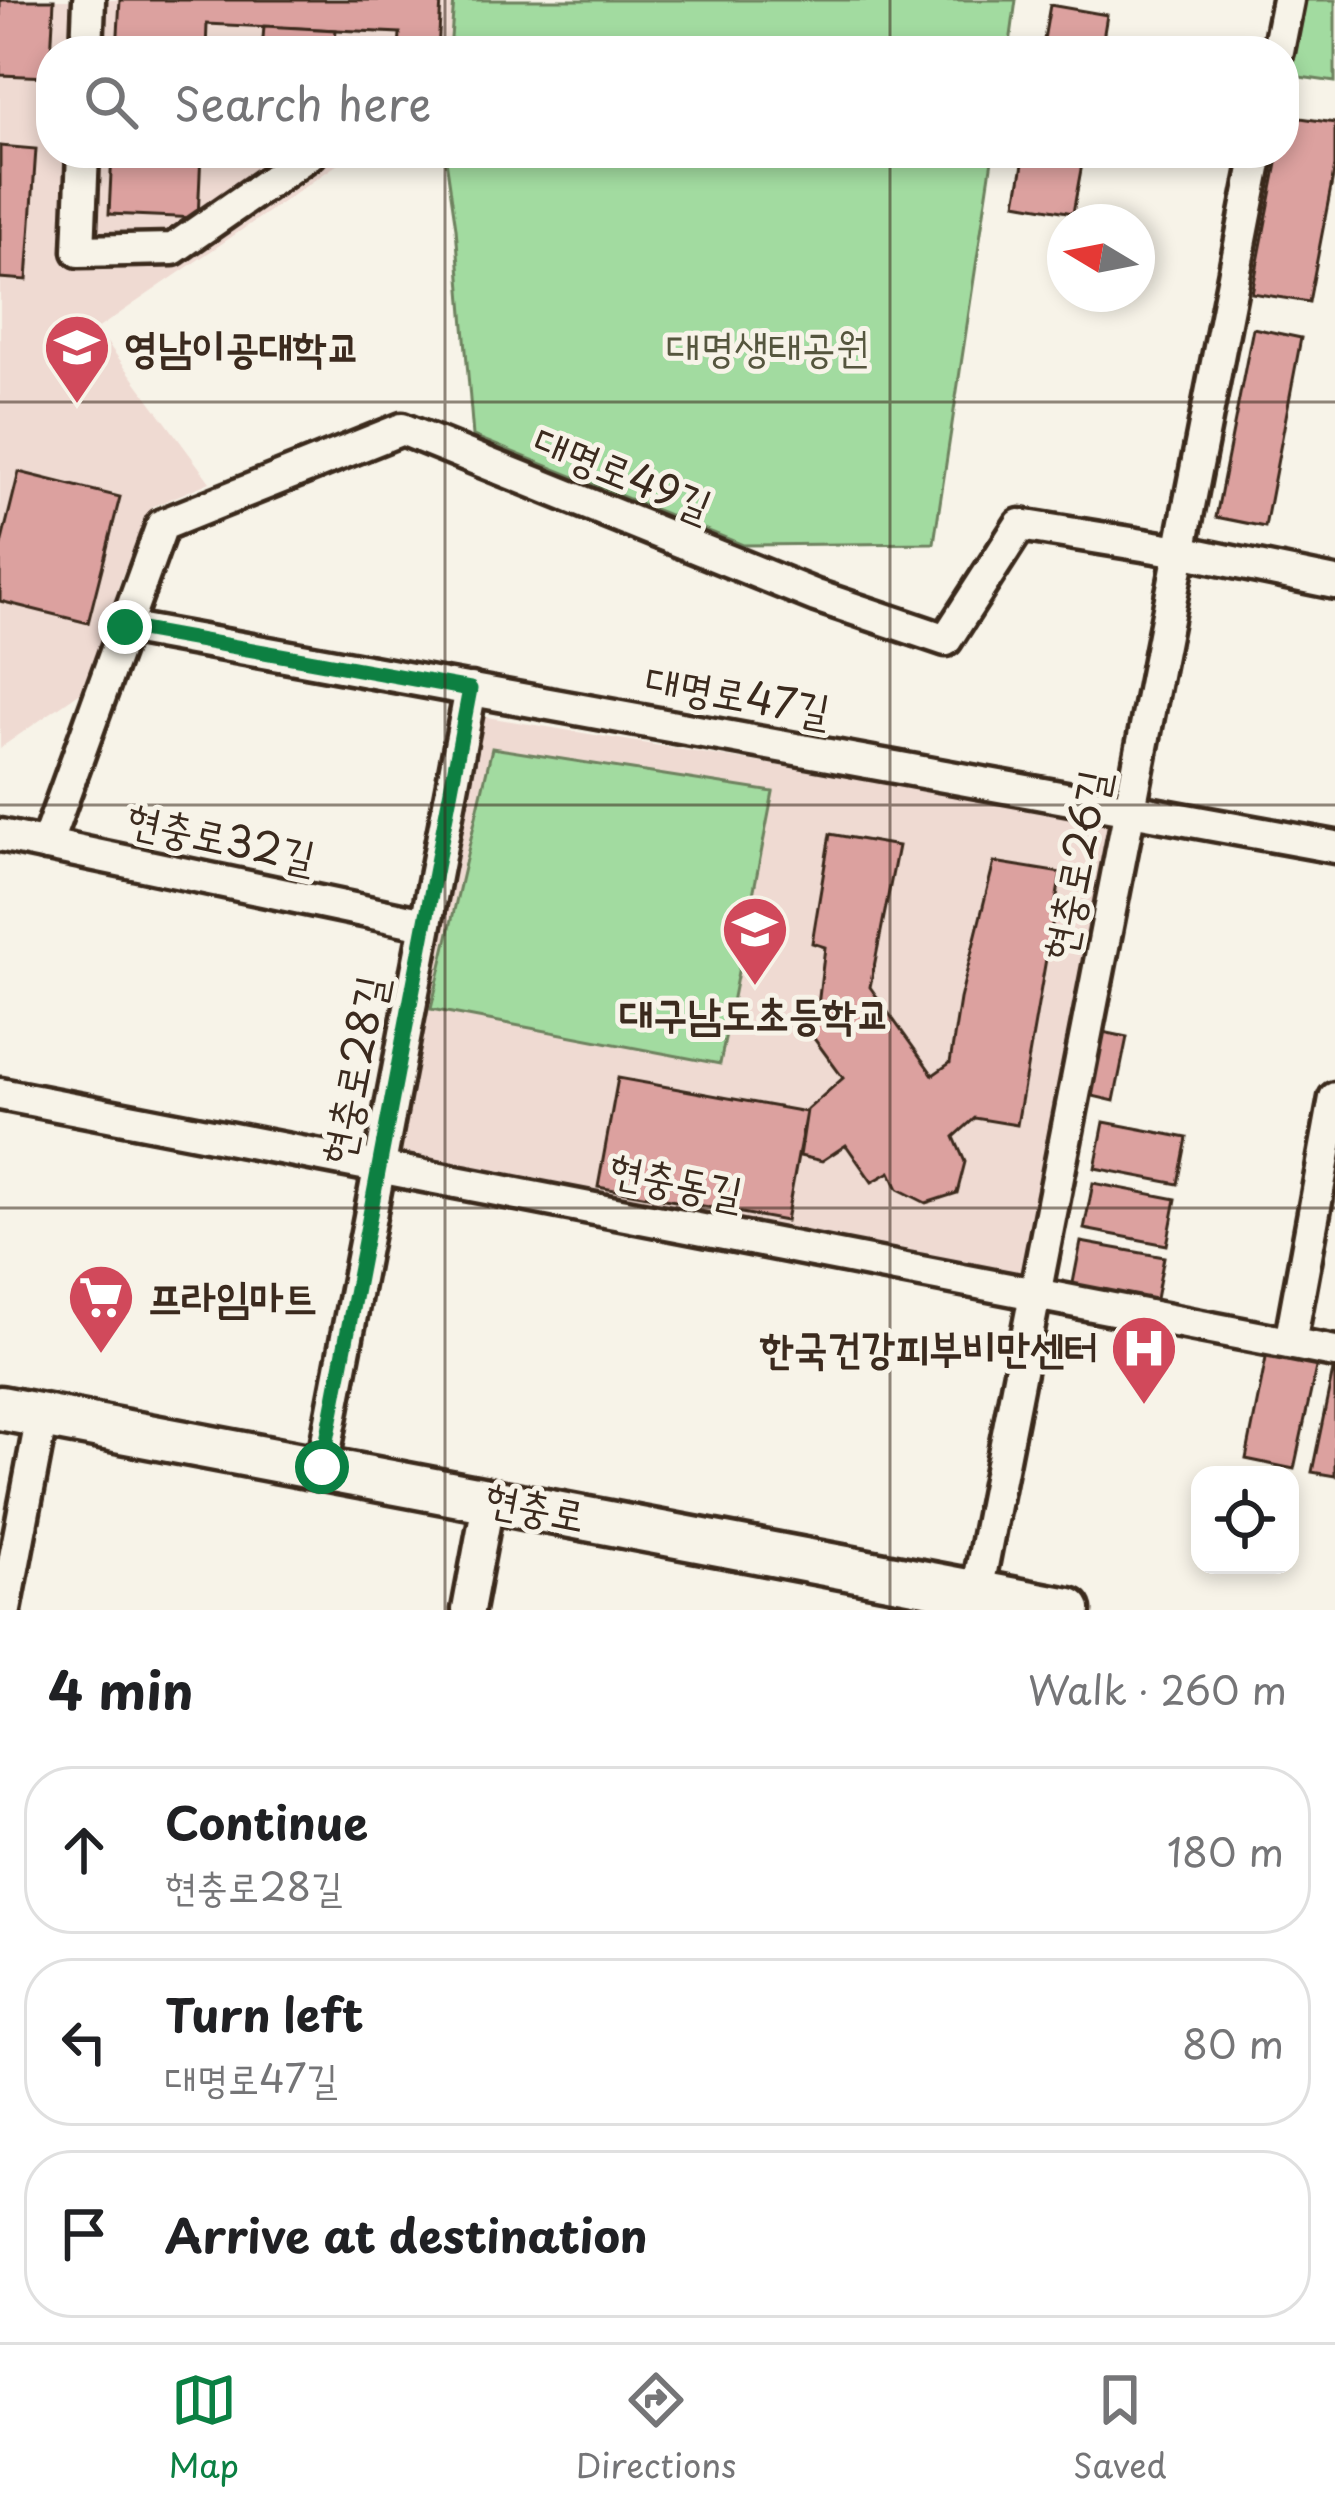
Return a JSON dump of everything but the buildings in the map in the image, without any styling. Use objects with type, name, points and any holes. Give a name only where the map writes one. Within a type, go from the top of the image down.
[{"type":"main road","name":"현충로","points":[[0,1408],[489,1498],[949,1596],[1069,1610]]},
{"type":"street","points":[[88,36],[89,0]]},
{"type":"street","points":[[1281,36],[1288,0]]},
{"type":"street","points":[[82,168],[79,251],[173,249],[289,168]]},
{"type":"street","name":"현충로26길","points":[[949,1596],[1035,1294],[1255,168]]},
{"type":"street","name":"대명로49길","points":[[46,845],[162,525],[402,429],[816,596],[946,640],[1021,525],[1180,550],[1335,583]]},
{"type":"street","name":"대명로47길","points":[[125,627],[1335,847]]},
{"type":"street","name":"현충로28길","points":[[322,1467],[470,689]]},
{"type":"street","name":"현충로32길","points":[[0,835],[425,924]]},
{"type":"street","name":"현충동길","points":[[0,1094],[1335,1352]]},
{"type":"street","points":[[1290,1343],[1335,1098]]},
{"type":"street","points":[[5,1610],[42,1416]]},
{"type":"street","points":[[468,1610],[489,1498]]},
{"type":"shaded area","name":"영남이공대학교","points":[[0,0],[454,0],[451,36],[36,36],[36,168],[332,168],[97,329],[210,482],[152,507],[122,576],[85,689],[0,748]]},
{"type":"shaded area","name":"대구남도초등학교","points":[[481,716],[1115,822],[1026,1280],[394,1155]]},
{"type":"green space","points":[[454,0],[1016,0],[1011,36],[451,36]]},
{"type":"green space","points":[[1301,0],[1335,0],[1335,82],[1299,77],[1299,36],[1294,36]]},
{"type":"green space","name":"대명생태공원","points":[[447,168],[991,168],[934,543],[743,545],[473,436]]},
{"type":"green space","points":[[492,748],[773,792],[720,1064],[431,1009]]},
{"type":"place","name":"영남이공대학교","points":[[77,406]]},
{"type":"place","name":"대구남도초등학교","points":[[755,988]]},
{"type":"place","name":"프라임마트","points":[[101,1356]]},
{"type":"place","name":"한국건강피부비만센터","points":[[1144,1407]]},
{"type":"route","points":[[125,627],[470,689],[322,1467]]}]
